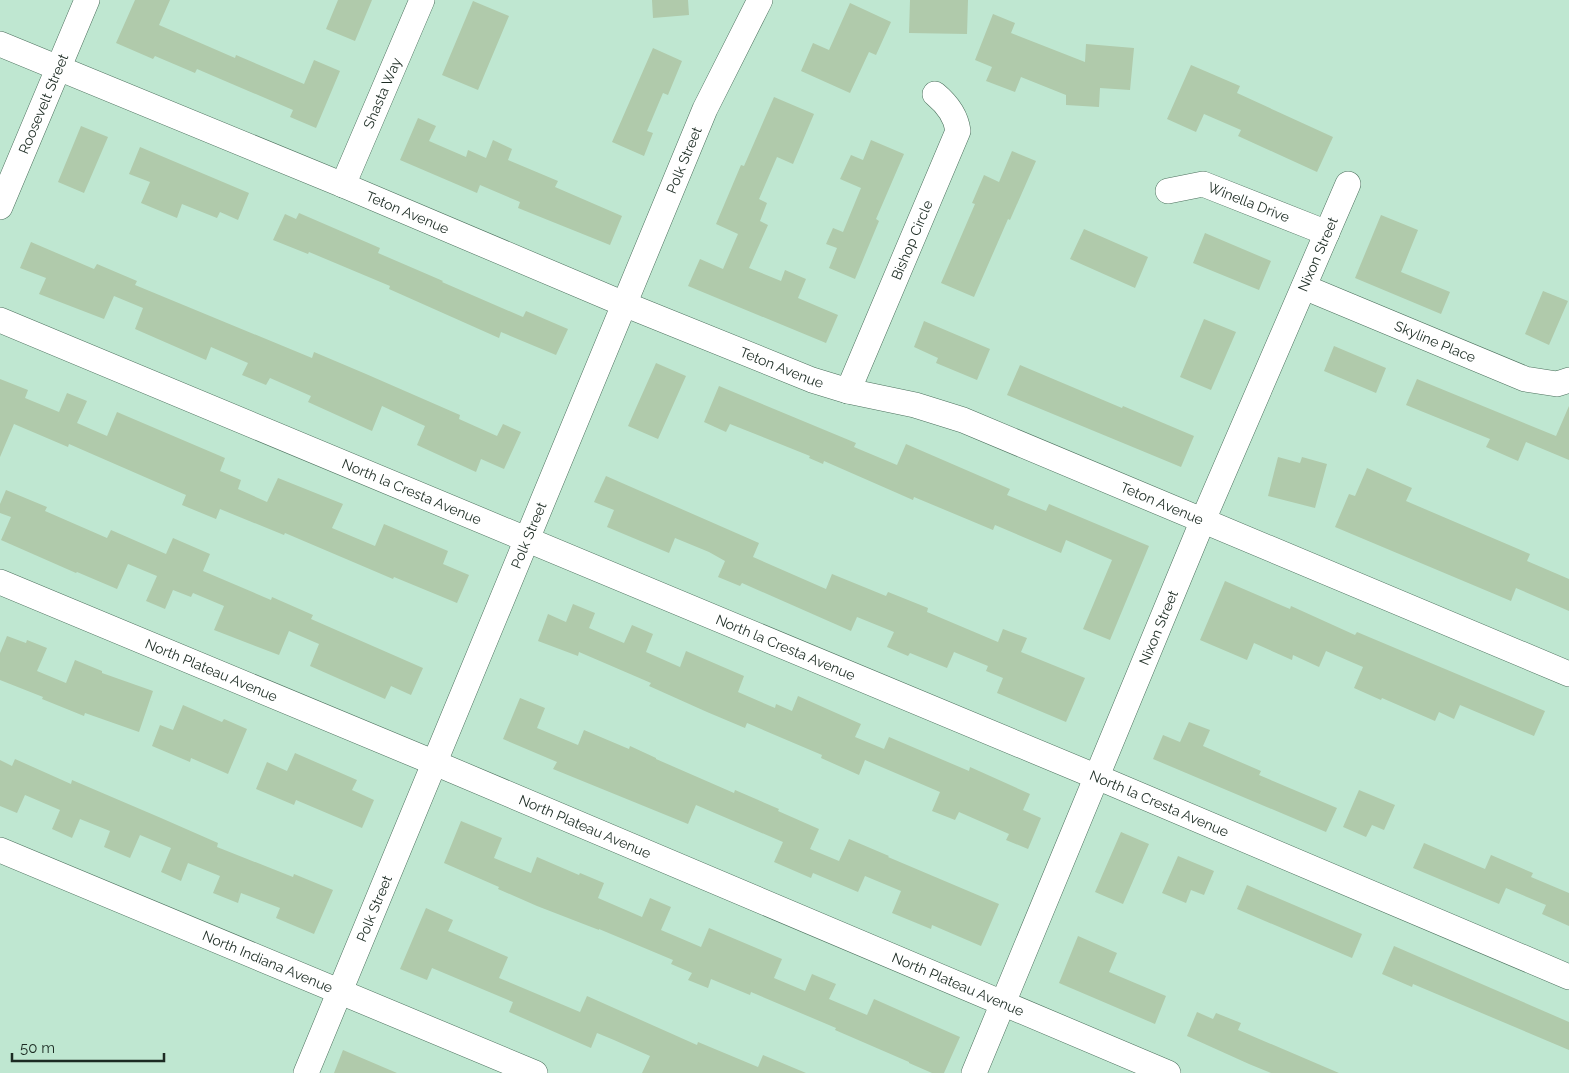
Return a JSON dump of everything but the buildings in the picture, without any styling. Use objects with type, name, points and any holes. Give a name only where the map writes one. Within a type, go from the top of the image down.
[{"type":"street","name":"Roosevelt Street","points":[[0,207],[87,0]]},
{"type":"street","name":"Shasta Way","points":[[343,185],[422,0]]},
{"type":"street","name":"Polk Street","points":[[306,1073],[705,109],[760,0]]},
{"type":"street","name":"Teton Avenue","points":[[0,44],[343,185],[624,304],[803,376],[848,391],[915,405],[963,420],[1569,674]]},
{"type":"street","name":"Bishop Circle","points":[[848,391],[958,131],[956,120],[945,103],[935,94]]},
{"type":"street","name":"Winella Drive","points":[[1168,191],[1203,184],[1327,233]]},
{"type":"street","name":"Nixon Street","points":[[974,1073],[1203,520],[1348,184]]},
{"type":"street","name":"Skyline Place","points":[[1304,287],[1525,379],[1557,384],[1569,380]]},
{"type":"street","name":"North la Cresta Avenue","points":[[0,320],[1097,777],[1569,977]]},
{"type":"street","name":"North Plateau Avenue","points":[[0,582],[435,763],[1168,1073]]},
{"type":"street","name":"North Indiana Avenue","points":[[0,850],[535,1073]]}]
